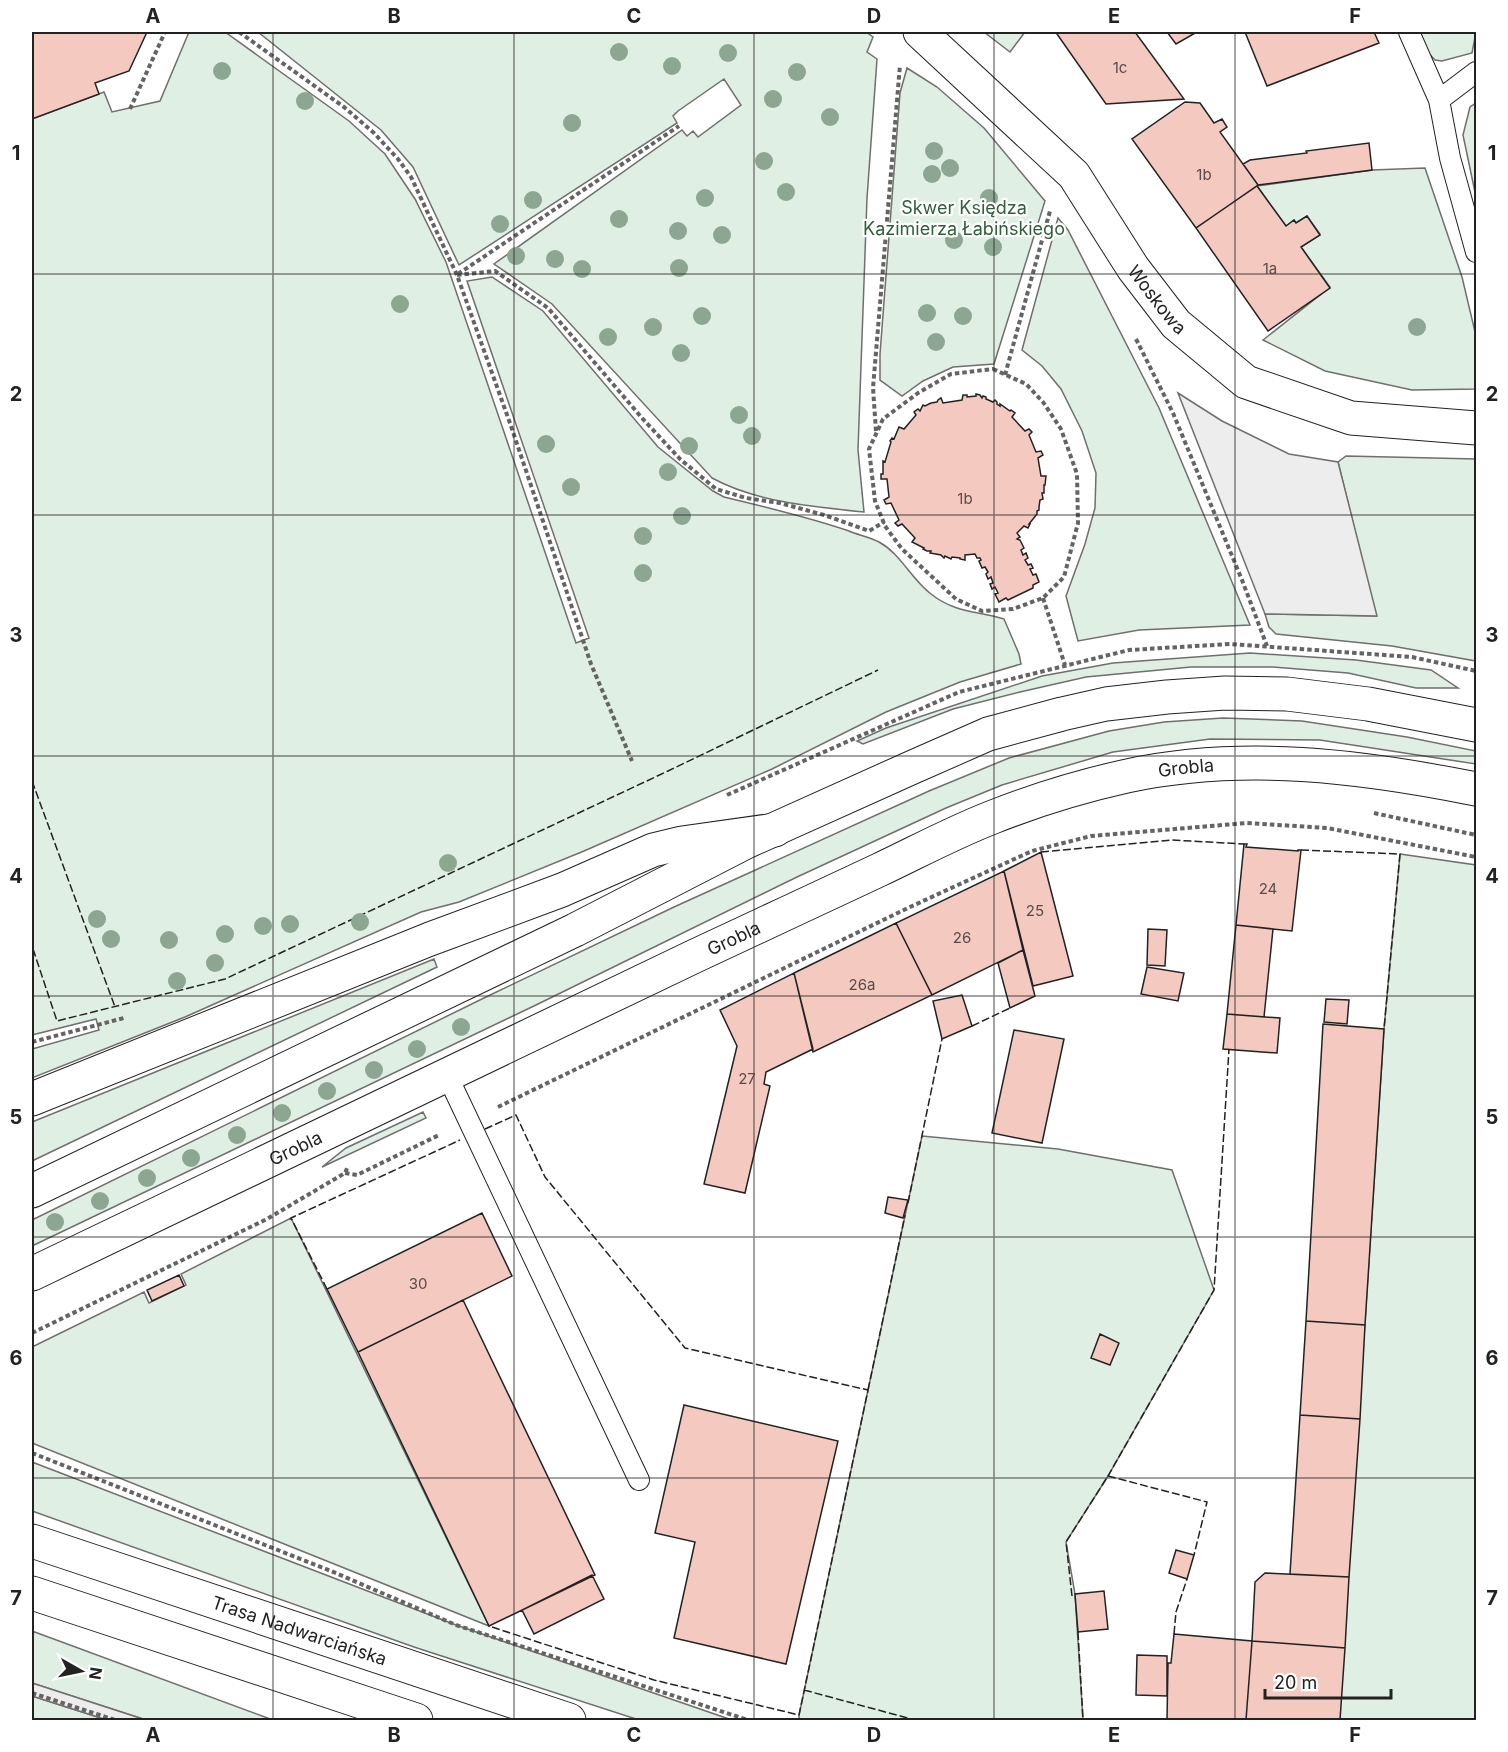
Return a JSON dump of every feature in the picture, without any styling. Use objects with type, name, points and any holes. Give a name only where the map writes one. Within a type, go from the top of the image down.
[{"type":"main road","name":"Woskowa","points":[[920,32],[1074,176],[1133,268],[1176,324],[1246,382],[1351,418],[1476,428]]},
{"type":"main road","points":[[32,1191],[575,930],[746,842],[988,734],[1106,704],[1224,693],[1287,694],[1368,704],[1476,724]]},
{"type":"main road","name":"Grobla","points":[[32,1274],[990,818],[1070,791],[1130,775],[1207,764],[1244,762],[1286,763],[1393,773],[1476,789]]},
{"type":"main road","points":[[32,1099],[430,939],[562,890],[653,850],[682,843],[775,830]]},
{"type":"main road","name":"Trasa Nadwarciańska","points":[[32,1541],[568,1720]]},
{"type":"main road","points":[[37,1594],[416,1720]]},
{"type":"lane","points":[[1409,32],[1439,100],[1450,158],[1476,252]]},
{"type":"lane","points":[[1439,100],[1476,72]]},
{"type":"lane","points":[[447,1075],[639,1480]]},
{"type":"path","points":[[130,109],[165,32]]},
{"type":"path","points":[[238,32],[344,107],[399,159],[411,177],[457,275],[511,426],[591,664],[632,761]]},
{"type":"path","points":[[876,433],[873,388],[900,63]]},
{"type":"path","points":[[457,275],[679,126]]},
{"type":"path","points":[[1005,375],[1045,228]]},
{"type":"path","points":[[457,275],[495,271],[548,308],[680,459],[716,489],[746,498],[780,503],[824,514],[870,531],[884,522]]},
{"type":"path","points":[[1136,337],[1173,413],[1267,646]]},
{"type":"path","points":[[993,369],[1026,384],[1061,429],[1077,474],[1078,523],[1064,576],[1043,598],[1013,609],[982,611],[956,599],[902,549],[884,522],[875,501],[869,449],[876,433],[883,419],[918,393],[951,374],[993,369]]},
{"type":"path","points":[[1043,598],[1065,666]]},
{"type":"path","points":[[1369,812],[1476,835]]},
{"type":"path","points":[[345,1173],[357,1175],[1032,851],[1091,836],[1247,824],[1327,828],[1476,857]]},
{"type":"path","points":[[32,1333],[267,1219],[345,1173],[350,1161]]},
{"type":"path","points":[[32,1453],[331,1571],[456,1625],[748,1720]]},
{"type":"path","points":[[32,1693],[116,1720]]},
{"type":"green space","points":[[189,32],[225,32],[349,121],[385,154],[415,199],[446,262],[576,643],[589,638],[467,281],[492,277],[543,311],[658,447],[713,491],[724,497],[818,521],[879,542],[894,553],[924,588],[940,600],[958,608],[1004,619],[1021,664],[960,682],[886,712],[772,769],[584,851],[459,902],[421,912],[185,1017],[32,1078],[32,1049],[99,1030],[96,1019],[32,1035],[32,119],[104,92],[112,112],[160,101]]},
{"type":"green space","points":[[258,32],[866,32],[873,37],[867,52],[877,59],[867,198],[858,450],[864,512],[766,498],[747,493],[712,478],[552,304],[494,264],[682,130],[687,136],[693,131],[698,137],[741,105],[724,79],[678,111],[673,116],[677,123],[459,265],[413,167],[381,130]]},
{"type":"green space","points":[[984,32],[1025,32],[1010,52]]},
{"type":"green space","points":[[1409,32],[1476,32],[1472,53],[1442,61],[1435,60]]},
{"type":"green space","name":"Skwer Księdza Kazimierza Łabińskiego","points":[[907,68],[937,87],[984,128],[1045,201],[994,364],[953,367],[923,381],[902,396],[880,380],[880,354],[900,93]]},
{"type":"green space","points":[[1476,103],[1476,197],[1463,135],[1470,107]]},
{"type":"green space","points":[[1425,168],[1462,277],[1476,336],[1476,389],[1412,390],[1325,371],[1263,340],[1330,287],[1301,247],[1320,234],[1307,216],[1296,223],[1294,220],[1286,226],[1257,186],[1372,170]]},
{"type":"green space","points":[[1058,218],[1068,230],[1159,408],[1250,625],[1139,630],[1078,641],[1066,596],[1095,508],[1096,473],[1082,431],[1061,389],[1042,366],[1022,350]]},
{"type":"green space","points":[[1346,456],[1476,459],[1476,661],[1392,646],[1276,634],[1269,627],[1265,614],[1376,616],[1338,462]]},
{"type":"green space","points":[[1250,653],[1356,660],[1431,670],[1458,688],[1416,688],[1348,673],[1273,667],[1191,667],[1086,677],[953,709],[863,744],[857,741],[886,728],[1042,676],[1113,663]]},
{"type":"green space","points":[[1223,718],[1302,721],[1407,737],[1476,751],[1476,764],[1320,740],[1210,739],[1113,752],[1002,785],[946,808],[797,877],[536,1005],[32,1246],[32,1220],[674,907],[929,791],[1009,758],[1109,731],[1164,722]]},
{"type":"green space","points":[[1400,854],[1476,865],[1476,1720],[1339,1720],[1384,1029]]},
{"type":"green space","points":[[434,959],[437,967],[32,1161],[32,1122]]},
{"type":"green space","points":[[423,1112],[426,1118],[322,1167],[346,1148]]},
{"type":"green space","points":[[922,1136],[1058,1149],[1172,1170],[1214,1290],[1108,1476],[1066,1542],[1075,1594],[1083,1720],[799,1720]]},
{"type":"green space","points":[[291,1218],[489,1626],[32,1443],[32,1347],[144,1292],[149,1303],[186,1285],[181,1274]]},
{"type":"green space","points":[[32,1462],[456,1625],[732,1720],[639,1720],[414,1647],[32,1511]]},
{"type":"green space","points":[[32,1631],[273,1720],[146,1720],[32,1683]]},
{"type":"green space","points":[[32,1696],[107,1720],[32,1720]]},
{"type":"shaded area","points":[[1178,393],[1222,421],[1289,454],[1338,462],[1377,616],[1265,614]]},
{"type":"shaded area","points":[[32,1683],[146,1720],[107,1720],[32,1696]]},
{"type":"building","points":[[32,32],[147,32],[129,71],[95,83],[99,94],[32,119]]},
{"type":"building","points":[[1061,32],[1135,32],[1184,99],[1106,104],[1057,34]]},
{"type":"building","points":[[1167,32],[1197,32],[1176,44]]},
{"type":"building","points":[[1245,32],[1374,32],[1379,43],[1267,86]]},
{"type":"building","points":[[1185,102],[1200,103],[1214,123],[1222,119],[1227,127],[1220,132],[1258,185],[1196,228],[1132,139]]},
{"type":"building","points":[[1369,143],[1372,170],[1258,185],[1243,164],[1250,160]]},
{"type":"building","points":[[1257,186],[1286,226],[1294,220],[1296,223],[1307,216],[1320,235],[1301,247],[1330,288],[1268,331],[1196,228]]},
{"type":"building","points":[[976,394],[993,402],[995,400],[1000,406],[1000,404],[1011,410],[1015,413],[1012,417],[1025,431],[1029,429],[1032,432],[1029,435],[1036,452],[1041,451],[1043,455],[1038,458],[1041,476],[1046,476],[1043,499],[1040,500],[1037,514],[1028,528],[1024,526],[1017,533],[1020,537],[1017,539],[1024,548],[1021,550],[1023,555],[1026,553],[1028,558],[1025,560],[1028,565],[1031,564],[1033,568],[1030,569],[1033,575],[1036,574],[1039,582],[1033,585],[1033,588],[999,602],[995,594],[998,593],[995,587],[992,589],[990,584],[993,583],[991,577],[988,579],[986,574],[988,572],[985,567],[982,568],[980,558],[977,558],[975,554],[965,555],[965,560],[945,556],[944,558],[912,542],[915,538],[902,524],[898,526],[895,523],[899,520],[891,503],[886,504],[884,500],[889,497],[887,479],[881,479],[883,461],[885,462],[890,441],[894,439],[899,427],[904,429],[916,415],[914,412],[918,409],[920,411],[923,405],[937,402],[941,398],[943,403],[962,400],[963,395],[967,397],[976,396]]},
{"type":"building","points":[[1244,844],[1247,844],[1246,847],[1301,850],[1292,931],[1236,925]]},
{"type":"building","points":[[1041,852],[1073,976],[1033,986],[1004,871]]},
{"type":"building","points":[[1004,871],[1023,950],[932,995],[896,923]]},
{"type":"building","points":[[896,923],[932,995],[813,1052],[794,973]]},
{"type":"building","points":[[1236,925],[1273,929],[1264,1017],[1227,1014]]},
{"type":"building","points":[[1148,929],[1167,930],[1165,966],[1147,965]]},
{"type":"building","points":[[1023,950],[1035,996],[1010,1008],[998,963]]},
{"type":"building","points":[[1147,967],[1184,973],[1178,1001],[1141,994]]},
{"type":"building","points":[[794,973],[813,1049],[766,1072],[764,1084],[770,1086],[745,1193],[704,1184],[737,1046],[720,1010]]},
{"type":"building","points":[[962,995],[972,1026],[942,1039],[933,1001]]},
{"type":"building","points":[[1326,999],[1349,1000],[1347,1024],[1324,1022]]},
{"type":"building","points":[[1227,1014],[1280,1018],[1277,1053],[1223,1049]]},
{"type":"building","points":[[1323,1024],[1384,1029],[1365,1325],[1306,1321]]},
{"type":"building","points":[[1014,1030],[1064,1039],[1042,1143],[992,1133]]},
{"type":"building","points":[[888,1197],[908,1200],[903,1218],[885,1213]]},
{"type":"building","points":[[482,1213],[512,1276],[358,1352],[327,1289]]},
{"type":"building","points":[[179,1275],[184,1286],[152,1301],[147,1290]]},
{"type":"building","points":[[463,1300],[595,1575],[489,1626],[358,1352]]},
{"type":"building","points":[[1306,1321],[1365,1325],[1360,1419],[1300,1415]]},
{"type":"building","points":[[1100,1334],[1119,1343],[1110,1365],[1091,1358]]},
{"type":"building","points":[[684,1405],[838,1441],[786,1664],[674,1638],[695,1542],[655,1533]]},
{"type":"building","points":[[1300,1415],[1360,1419],[1349,1577],[1290,1574]]},
{"type":"building","points":[[1176,1550],[1194,1555],[1187,1579],[1169,1573]]},
{"type":"building","points":[[1265,1573],[1349,1577],[1345,1648],[1252,1641],[1255,1582]]},
{"type":"building","points":[[592,1575],[604,1599],[534,1634],[522,1610]]},
{"type":"building","points":[[1104,1591],[1108,1629],[1078,1632],[1075,1594]]},
{"type":"building","points":[[1174,1634],[1252,1641],[1246,1720],[1167,1720],[1168,1663],[1171,1663]]},
{"type":"building","points":[[1252,1641],[1345,1648],[1340,1720],[1246,1720]]},
{"type":"building","points":[[1137,1655],[1167,1656],[1167,1696],[1136,1695]]},
{"type":"fence","points":[[33,949],[57,1021],[225,979],[878,670]]},
{"type":"fence","points":[[32,781],[115,1007]]},
{"type":"fence","points":[[1041,852],[1172,840],[1244,844]]},
{"type":"fence","points":[[1301,850],[1400,854],[1384,1029]]},
{"type":"fence","points":[[972,1026],[1010,1008]]},
{"type":"fence","points":[[908,1203],[942,1039]]},
{"type":"fence","points":[[1072,1596],[1066,1542],[1108,1476],[1214,1290],[1229,1049]]},
{"type":"fence","points":[[485,1129],[516,1115],[545,1177],[685,1348],[868,1390],[799,1715],[654,1680],[489,1626]]},
{"type":"fence","points":[[327,1289],[291,1218],[460,1140]]},
{"type":"fence","points":[[868,1390],[905,1215]]},
{"type":"fence","points":[[1108,1476],[1207,1502],[1194,1555]]},
{"type":"fence","points":[[1174,1634],[1176,1612],[1187,1579]]},
{"type":"fence","points":[[1078,1632],[1083,1720]]},
{"type":"fence","points":[[804,1690],[915,1720]]}]
